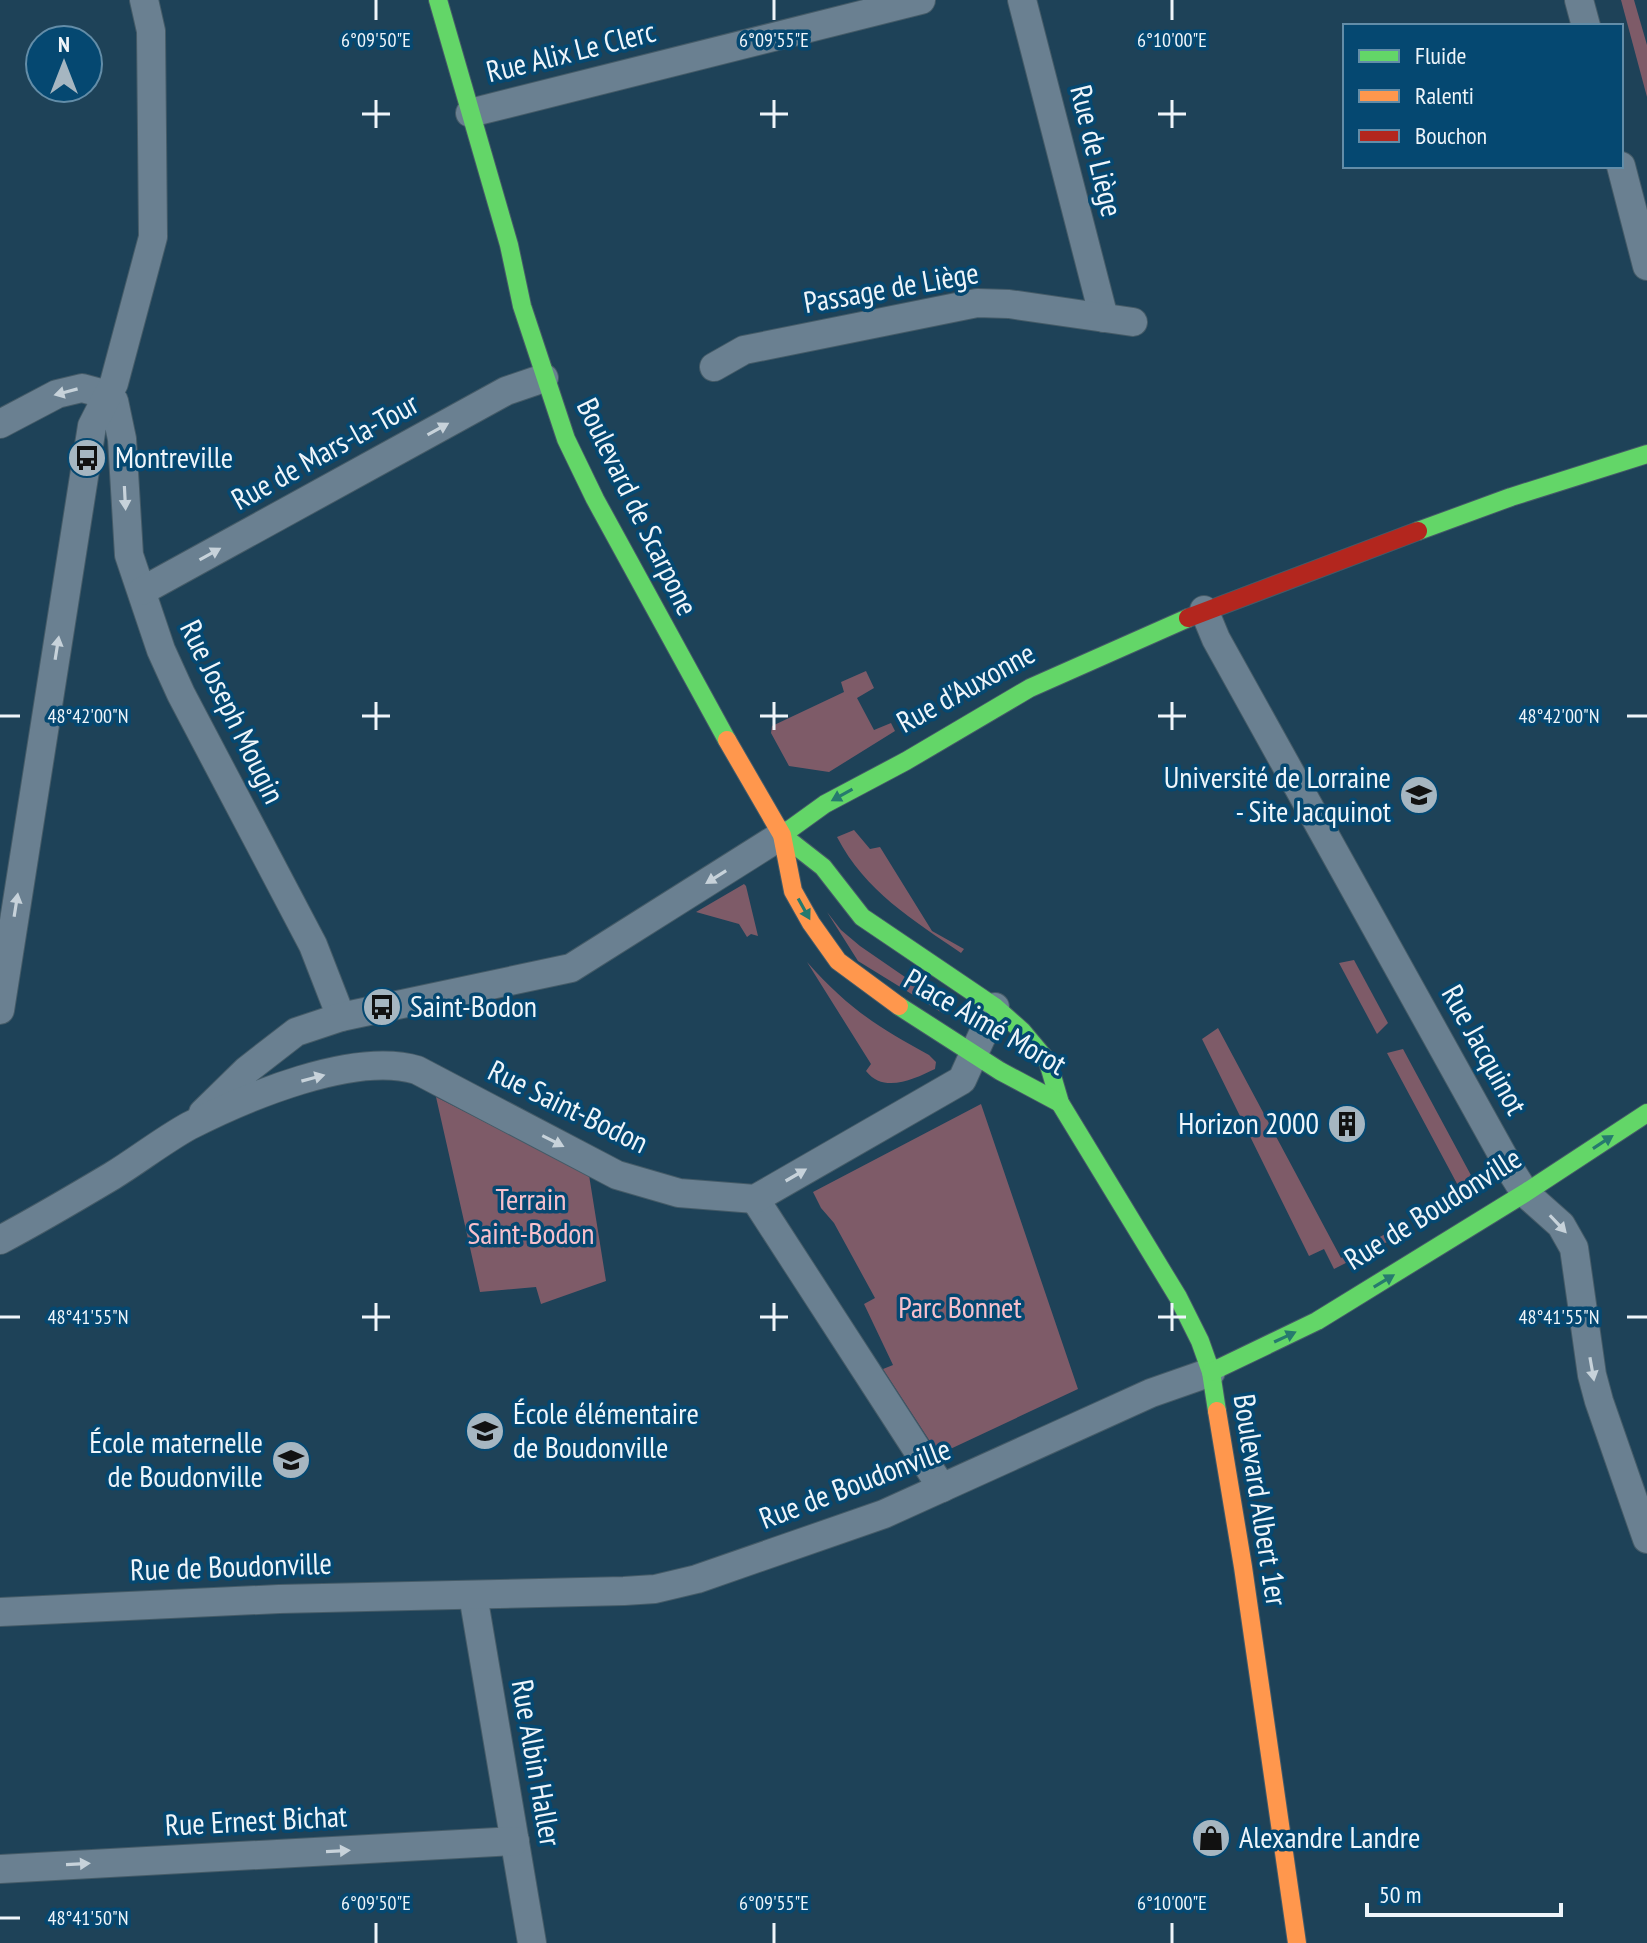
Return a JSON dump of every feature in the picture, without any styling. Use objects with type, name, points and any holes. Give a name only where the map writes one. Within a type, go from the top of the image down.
[{"type":"main road","name":"Boulevard de Scarpone","points":[[438,0],[544,378],[566,439],[595,499],[704,700],[782,835]]},
{"type":"main road","name":"Rue d'Auxonne","points":[[782,835],[825,804],[906,761],[1030,688],[1204,610],[1497,502],[1647,454]]},
{"type":"main road","name":"Place Aimé Morot","points":[[782,835],[823,867],[862,917],[995,1007],[1022,1031],[1048,1062],[1060,1103]]},
{"type":"main road","name":"Place Aimé Morot","points":[[782,835],[793,891],[838,961],[973,1055],[1060,1103]]},
{"type":"main road","name":"Boulevard Albert 1er","points":[[1060,1103],[1178,1297],[1200,1341],[1211,1372],[1243,1567],[1297,1943]]},
{"type":"main road","name":"Rue de Boudonville","points":[[1211,1372],[1317,1321],[1525,1193],[1647,1113]]},
{"type":"street","points":[[0,1010],[92,426],[114,383],[153,237],[151,31],[144,0]]},
{"type":"street","name":"Rue Alix Le Clerc","points":[[470,113],[921,0]]},
{"type":"street","name":"Rue de Liège","points":[[1022,0],[1104,318]]},
{"type":"street","points":[[1579,0],[1585,24]]},
{"type":"street","points":[[1622,168],[1647,266]]},
{"type":"street","name":"Passage de Liège","points":[[714,367],[744,350],[977,303],[1009,304],[1133,322]]},
{"type":"street","name":"Rue de Mars-la-Tour","points":[[142,591],[506,391],[544,378]]},
{"type":"street","points":[[0,424],[57,394],[82,388],[108,395]]},
{"type":"street","name":"Rue Joseph Mougin","points":[[108,395],[114,401],[120,425],[129,555],[170,673],[313,945],[341,1017]]},
{"type":"street","name":"Rue Jacquinot","points":[[1204,610],[1216,639],[1525,1193],[1561,1225],[1574,1248],[1592,1375],[1647,1539]]},
{"type":"street","name":"Rue d'Auxonne","points":[[341,1017],[571,968],[782,835]]},
{"type":"street","points":[[942,1488],[755,1199],[962,1080],[995,1007]]},
{"type":"street","name":"Rue Saint-Bodon","points":[[188,1127],[267,1054],[296,1032],[341,1017]]},
{"type":"street","points":[[267,1054],[280,1087]]},
{"type":"street","name":"Rue Saint-Bodon","points":[[0,1240],[114,1175],[188,1127],[280,1087],[369,1065],[403,1066],[417,1070],[617,1175],[679,1193],[755,1199]]},
{"type":"street","name":"Rue de Boudonville","points":[[0,1612],[193,1602],[624,1591],[673,1585],[884,1514],[1141,1397],[1211,1372]]},
{"type":"street","name":"Rue Albin Haller","points":[[473,1595],[532,1943]]},
{"type":"street","name":"Rue Ernest Bichat","points":[[0,1869],[515,1841]]},
{"type":"green space","points":[[1621,0],[1634,0],[1647,45],[1647,97]]},
{"type":"green space","points":[[866,671],[874,688],[857,698],[874,730],[891,723],[895,731],[829,772],[789,766],[771,733],[772,726],[844,692],[841,682]]},
{"type":"green space","points":[[854,830],[870,849],[880,847],[932,931],[964,949],[961,953],[892,903],[861,873],[837,837]]},
{"type":"green space","points":[[744,884],[758,936],[751,934],[747,937],[739,924],[696,912]]},
{"type":"green space","points":[[827,912],[841,930],[860,946],[905,977],[921,980],[935,991],[944,1014],[858,961]]},
{"type":"green space","points":[[1354,960],[1388,1023],[1377,1034],[1339,963]]},
{"type":"green space","points":[[807,962],[864,1015],[929,1055],[936,1062],[935,1069],[899,1082],[881,1082],[873,1078],[866,1071],[871,1064]]},
{"type":"green space","points":[[1218,1028],[1341,1258],[1387,1233],[1393,1239],[1334,1269],[1324,1249],[1309,1256],[1202,1039]]},
{"type":"green space","points":[[1403,1049],[1473,1179],[1467,1202],[1418,1226],[1418,1217],[1462,1193],[1387,1053]]},
{"type":"green space","name":"Terrain Saint-Bodon","points":[[436,1097],[589,1175],[606,1281],[541,1304],[536,1287],[480,1292]]},
{"type":"green space","name":"Parc Bonnet","points":[[981,1104],[1078,1389],[946,1451],[933,1446],[883,1369],[893,1365],[864,1304],[875,1298],[834,1223],[813,1192]]},
{"type":"traffic: fast","points":[[438,0],[509,245],[522,306],[566,439],[595,499],[727,740]]},
{"type":"traffic: fast","points":[[1418,531],[1511,497],[1647,454]]},
{"type":"traffic: fast","points":[[782,835],[825,804],[906,761],[1030,688],[1188,618]]},
{"type":"traffic: fast","points":[[782,835],[823,867],[862,917],[995,1007],[1022,1031],[1048,1062],[1060,1103],[1178,1297],[1200,1341],[1211,1372],[1217,1411]]},
{"type":"traffic: fast","points":[[899,1006],[1000,1071],[1060,1103]]},
{"type":"traffic: fast","points":[[1211,1372],[1317,1321],[1525,1193],[1647,1113]]},
{"type":"traffic: slow","points":[[727,740],[782,835],[793,891],[811,923],[838,961],[899,1006]]},
{"type":"traffic: slow","points":[[1217,1411],[1243,1567],[1297,1943]]},
{"type":"traffic: jam","points":[[1188,618],[1418,531]]},
{"type":"place","name":"Montreville","points":[[87,458]]},
{"type":"place","name":"Université de Lorraine - Site Jacquinot","points":[[1419,795]]},
{"type":"place","name":"Saint-Bodon","points":[[382,1007]]},
{"type":"place","name":"Horizon 2000","points":[[1347,1124]]},
{"type":"place","name":"École élémentaire de Boudonville","points":[[485,1431]]},
{"type":"place","name":"École maternelle de Boudonville","points":[[291,1460]]},
{"type":"place","name":"Alexandre Landre","points":[[1211,1838]]}]
